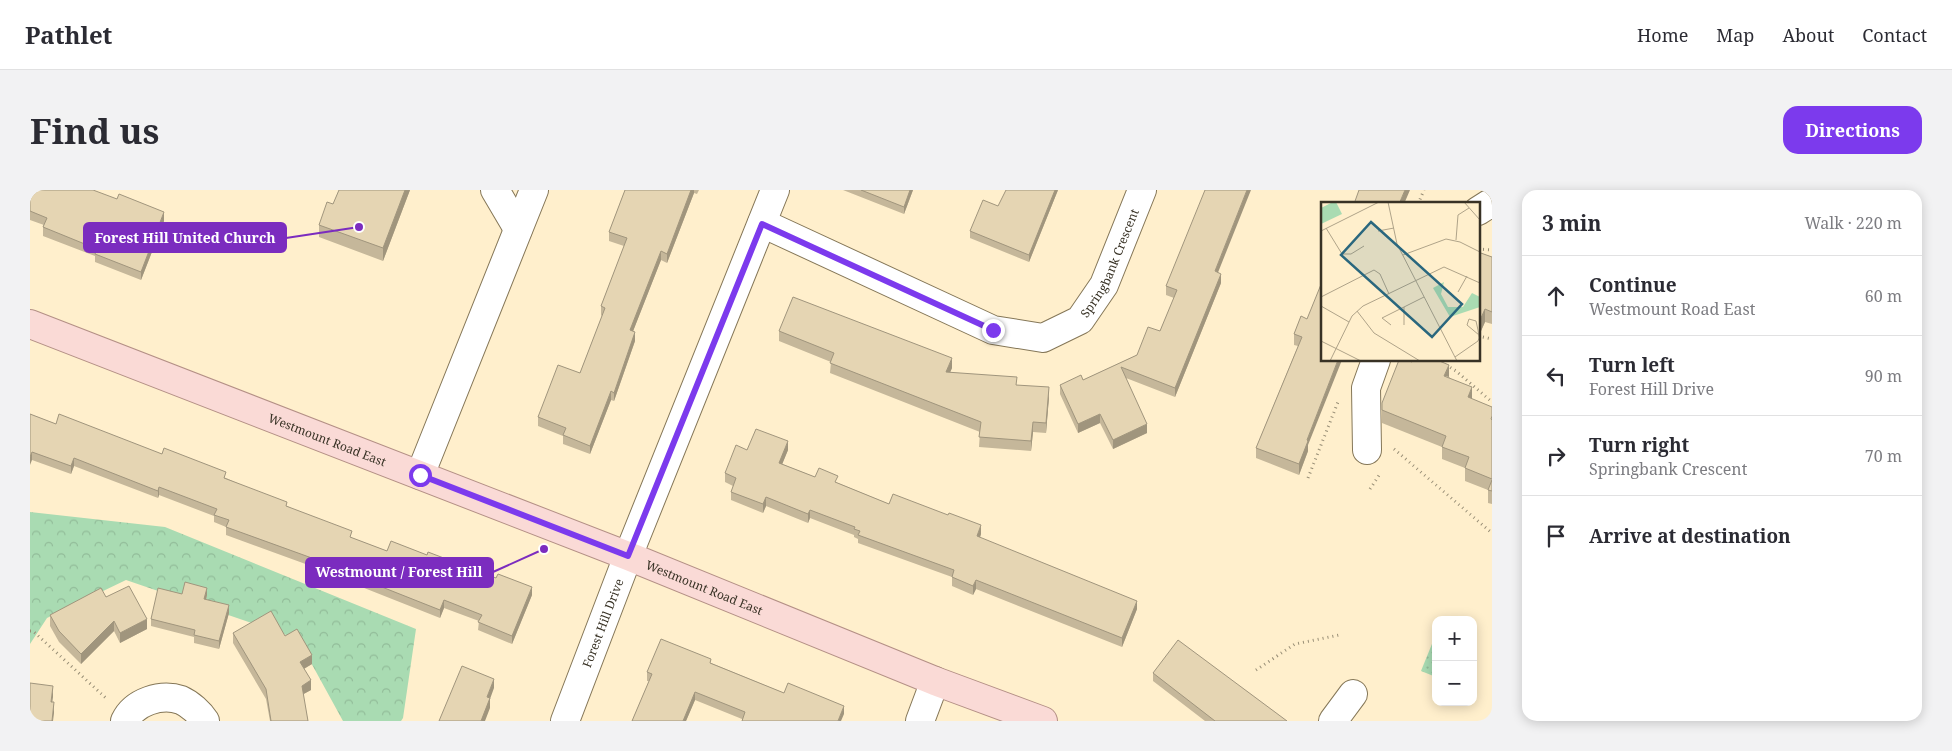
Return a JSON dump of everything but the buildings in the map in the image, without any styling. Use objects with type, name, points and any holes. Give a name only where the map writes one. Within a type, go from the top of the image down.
[{"type":"main road","name":"Westmount Road East","points":[[30,324],[628,556],[935,681],[1043,721]]},
{"type":"street","points":[[495,190],[518,229]]},
{"type":"street","points":[[420,475],[534,190]]},
{"type":"street","name":"Forest Hill Drive","points":[[565,721],[628,556],[775,190]]},
{"type":"street","name":"Springbank Crescent","points":[[762,224],[993,330],[1043,338],[1080,320],[1104,285],[1142,190]]},
{"type":"street","points":[[1480,210],[1489,204],[1492,205]]},
{"type":"street","points":[[1376,361],[1366,388],[1378,447]]},
{"type":"street","points":[[920,721],[935,681]]},
{"type":"street","points":[[1333,721],[1353,694]]},
{"type":"street","points":[[126,719],[140,704],[159,698],[181,700],[200,713],[205,721]]},
{"type":"path","points":[[1419,202],[1424,190]]},
{"type":"path","points":[[1443,364],[1456,371],[1492,402]]},
{"type":"path","points":[[1308,478],[1341,395]]},
{"type":"path","points":[[1378,447],[1492,533]]},
{"type":"path","points":[[30,631],[33,631],[126,719]]},
{"type":"path","points":[[1256,670],[1295,644],[1339,635]]},
{"type":"green space","points":[[30,512],[165,527],[416,629],[403,718],[401,721],[343,721],[298,639],[126,580],[47,618],[30,644]]},
{"type":"green space","points":[[1432,644],[1432,675],[1421,671]]},
{"type":"place","name":"Forest Hill United Church","points":[[359,227]]},
{"type":"place","name":"Westmount / Forest Hill","points":[[544,549]]},
{"type":"route","points":[[420,475],[628,556],[762,224],[993,330]]}]
